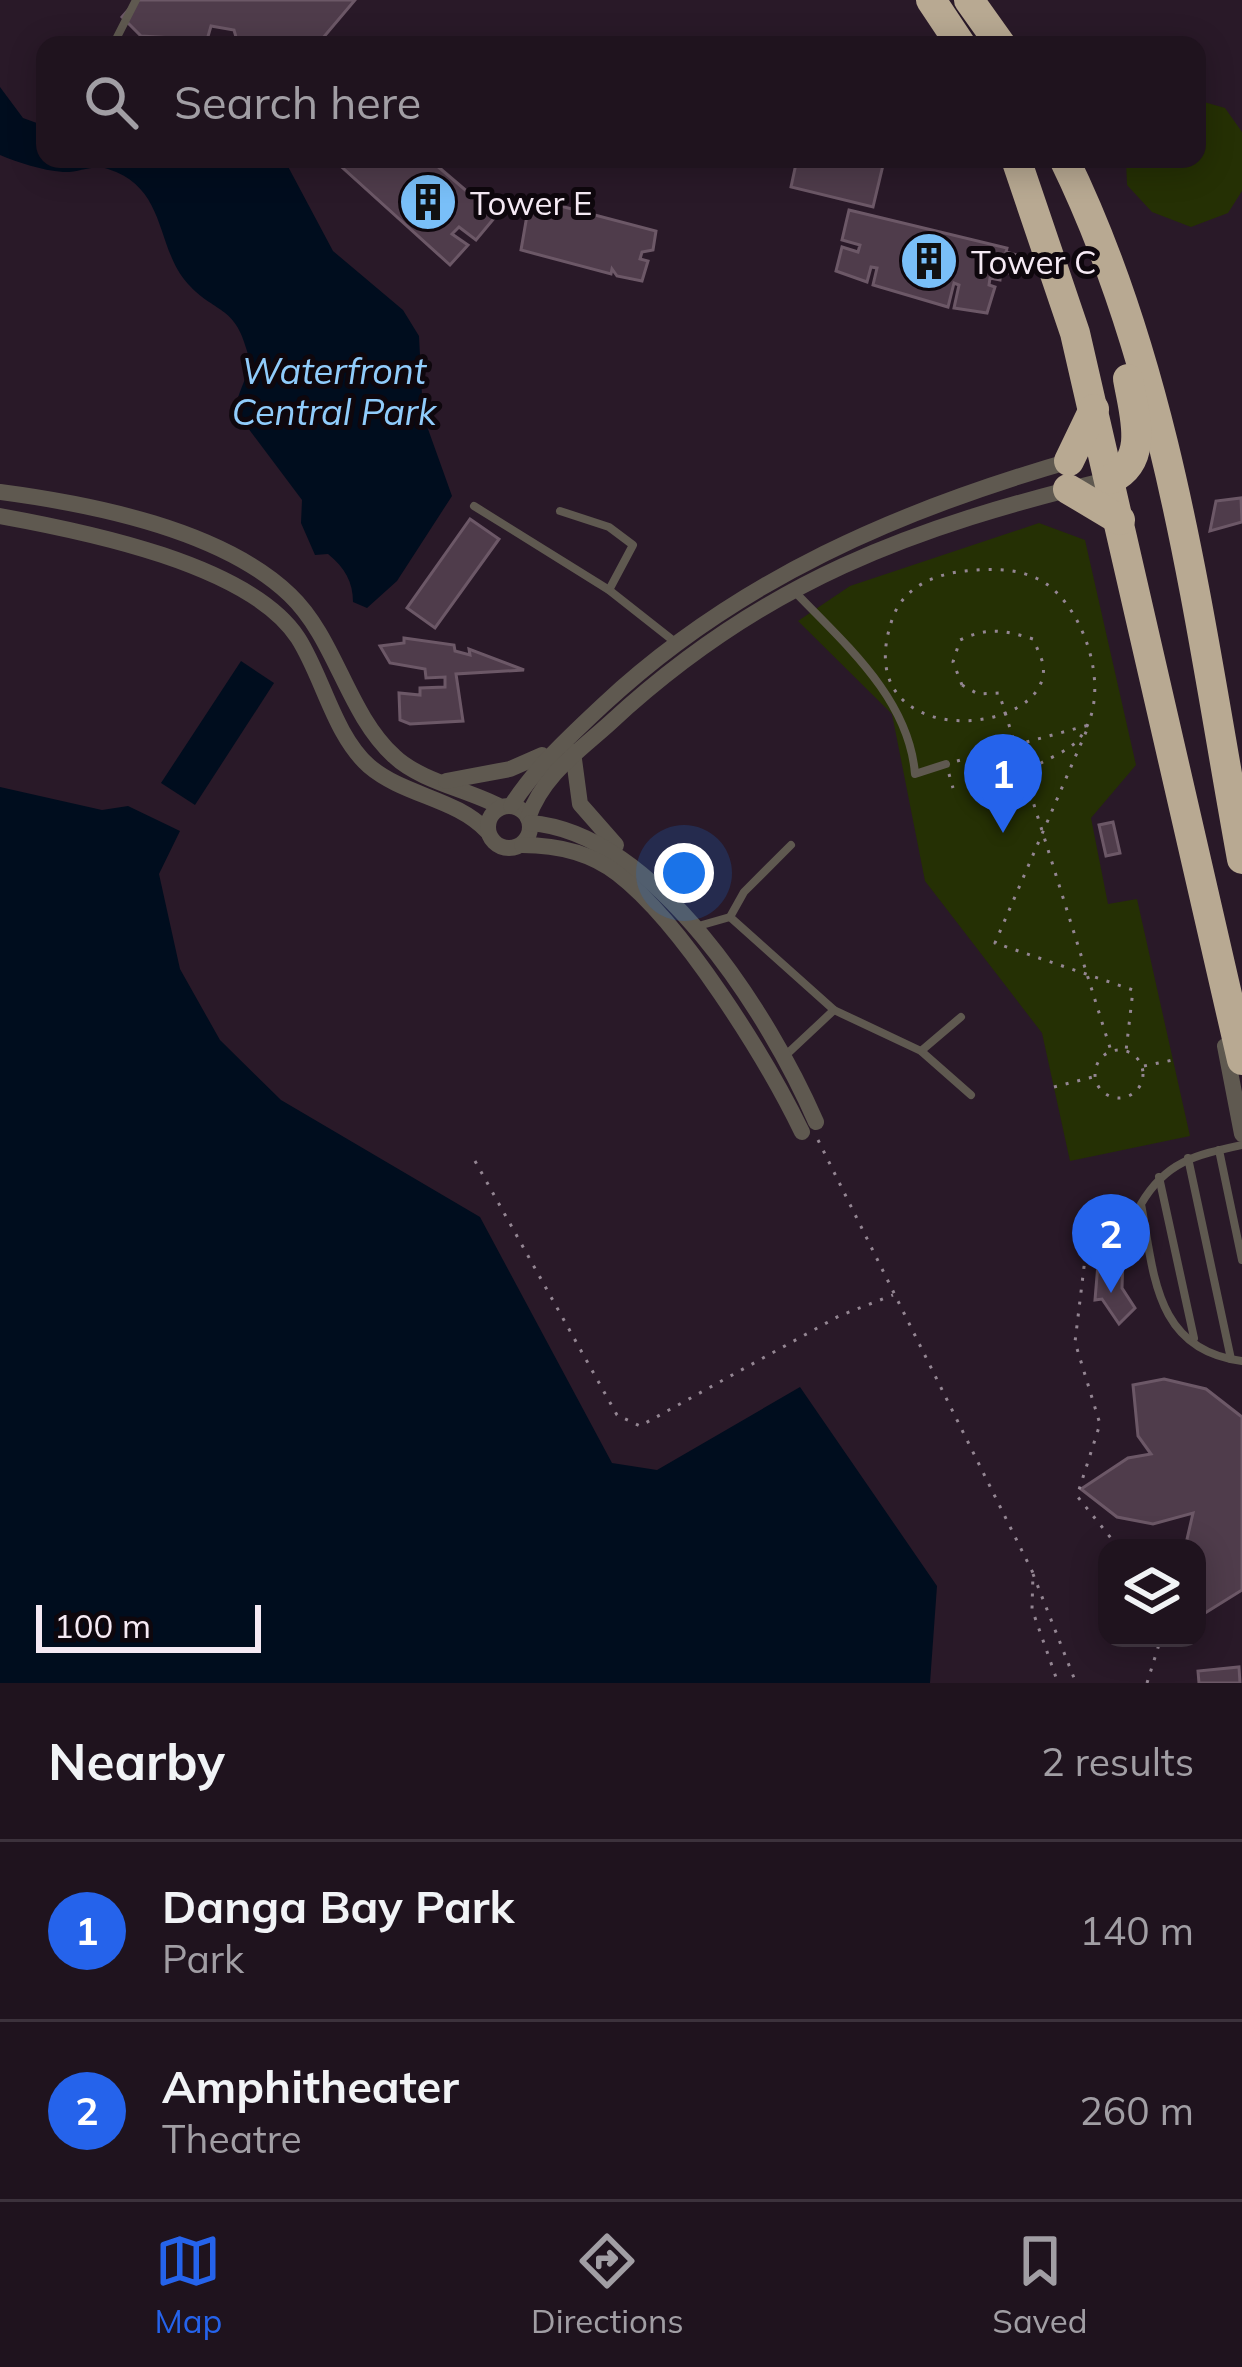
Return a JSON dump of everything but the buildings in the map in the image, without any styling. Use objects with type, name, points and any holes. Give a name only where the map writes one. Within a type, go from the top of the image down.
[{"type":"highway","points":[[931,0],[955,36]]},
{"type":"highway","points":[[969,0],[995,36]]},
{"type":"highway","points":[[1019,168],[1075,333],[1108,465],[1242,1060]]},
{"type":"highway","points":[[1068,168],[1100,244],[1162,439],[1199,631]]},
{"type":"highway","points":[[1100,244],[1126,365],[1136,453],[1152,466],[1161,486],[1199,631],[1235,781],[1242,860]]},
{"type":"highway","points":[[1094,410],[1069,475],[1120,520]]},
{"type":"highway","points":[[1108,465],[1136,453]]},
{"type":"street","points":[[488,831],[491,815],[506,806],[675,642],[726,606],[825,550],[886,523],[1108,465]]},
{"type":"street","points":[[446,781],[528,764],[567,747],[733,622],[791,588],[891,543],[1069,475],[1108,465]]},
{"type":"street","points":[[0,492],[88,504],[188,537],[261,572],[292,596],[315,627],[396,760],[529,820],[562,825],[637,866]]},
{"type":"street","points":[[0,516],[94,533],[180,562],[278,613],[298,639],[366,764],[388,780],[473,816],[498,846],[557,845],[618,874],[656,912],[766,1059],[809,1126]]},
{"type":"street","points":[[522,844],[536,795],[567,747]]},
{"type":"street","points":[[567,747],[580,804],[693,927],[787,1054],[809,1126]]},
{"type":"street","points":[[1198,870],[1203,937],[1242,1134]]},
{"type":"lane","points":[[118,36],[136,0]]},
{"type":"lane","points":[[474,506],[609,590],[675,642]]},
{"type":"lane","points":[[560,511],[609,527],[633,545],[609,590]]},
{"type":"lane","points":[[791,588],[900,713],[912,744],[914,774],[946,764]]},
{"type":"lane","points":[[693,927],[730,917],[744,892],[791,845]]},
{"type":"lane","points":[[730,917],[834,1010],[921,1051],[970,1095]]},
{"type":"lane","points":[[787,1054],[834,1010]]},
{"type":"lane","points":[[921,1051],[961,1017]]},
{"type":"lane","points":[[1242,1144],[1188,1158],[1159,1177],[1142,1204],[1162,1310],[1194,1339],[1242,1360]]},
{"type":"lane","points":[[1219,1150],[1242,1260]]},
{"type":"lane","points":[[1188,1158],[1231,1359]]},
{"type":"lane","points":[[1159,1177],[1194,1339]]},
{"type":"path","points":[[1025,769],[1079,739],[1093,704],[1094,675],[1084,637],[1067,603],[1045,583],[1018,571],[953,572],[915,586],[896,609],[884,642],[898,696],[923,718],[978,722],[1011,712],[1036,692],[1044,668],[1033,639],[1002,629],[960,640],[953,662],[962,685],[978,694],[999,693],[1017,745],[1025,769],[1111,1051]]},
{"type":"path","points":[[953,788],[946,764],[1089,725],[995,943],[1133,990],[1126,1051]]},
{"type":"path","points":[[1111,1051],[1126,1051],[1143,1067],[1138,1090],[1124,1098],[1101,1091],[1095,1077],[1098,1061],[1111,1051]]},
{"type":"path","points":[[1143,1067],[1173,1060]]},
{"type":"path","points":[[1054,1087],[1095,1077]]},
{"type":"path","points":[[809,1126],[1033,1573],[1076,1683]]},
{"type":"path","points":[[475,1161],[617,1415],[640,1426],[839,1316],[894,1295]]},
{"type":"path","points":[[1087,1242],[1075,1342],[1100,1424],[1098,1443],[1076,1496],[1112,1539]]},
{"type":"path","points":[[1033,1573],[1032,1610],[1058,1683]]},
{"type":"path","points":[[1148,1683],[1158,1647]]},
{"type":"green space","points":[[1206,103],[1225,108],[1242,132],[1242,191],[1228,213],[1191,227],[1152,212],[1127,185],[1126,168],[1206,168]]},
{"type":"green space","points":[[1039,523],[1085,540],[1136,765],[1091,818],[1108,904],[1137,899],[1190,1136],[1070,1161],[1042,1033],[925,881],[892,714],[798,621],[850,586]]},
{"type":"water","name":"Waterfront Central Park","points":[[0,87],[23,118],[36,123],[36,167],[0,155]]},
{"type":"water","name":"Waterfront Central Park","points":[[40,168],[97,168],[69,172]]},
{"type":"water","name":"Waterfront Central Park","points":[[97,168],[289,168],[333,251],[403,310],[419,336],[423,415],[452,496],[397,581],[367,608],[353,602],[350,582],[334,559],[328,554],[315,555],[301,523],[302,500],[236,412],[248,360],[236,325],[178,270],[141,190],[108,169]]},
{"type":"water","points":[[241,661],[274,683],[195,805],[161,783]]},
{"type":"water","points":[[0,787],[102,810],[128,806],[180,831],[159,874],[180,969],[220,1040],[281,1100],[480,1217],[612,1463],[657,1470],[800,1387],[937,1586],[930,1683],[0,1683]]},
{"type":"place","name":"Tower E","points":[[428,202]]},
{"type":"place","name":"Tower C","points":[[929,261]]},
{"type":"place","name":"Danga Bay Park","points":[[1003,833]]},
{"type":"place","name":"Amphitheater","points":[[1111,1293]]}]
